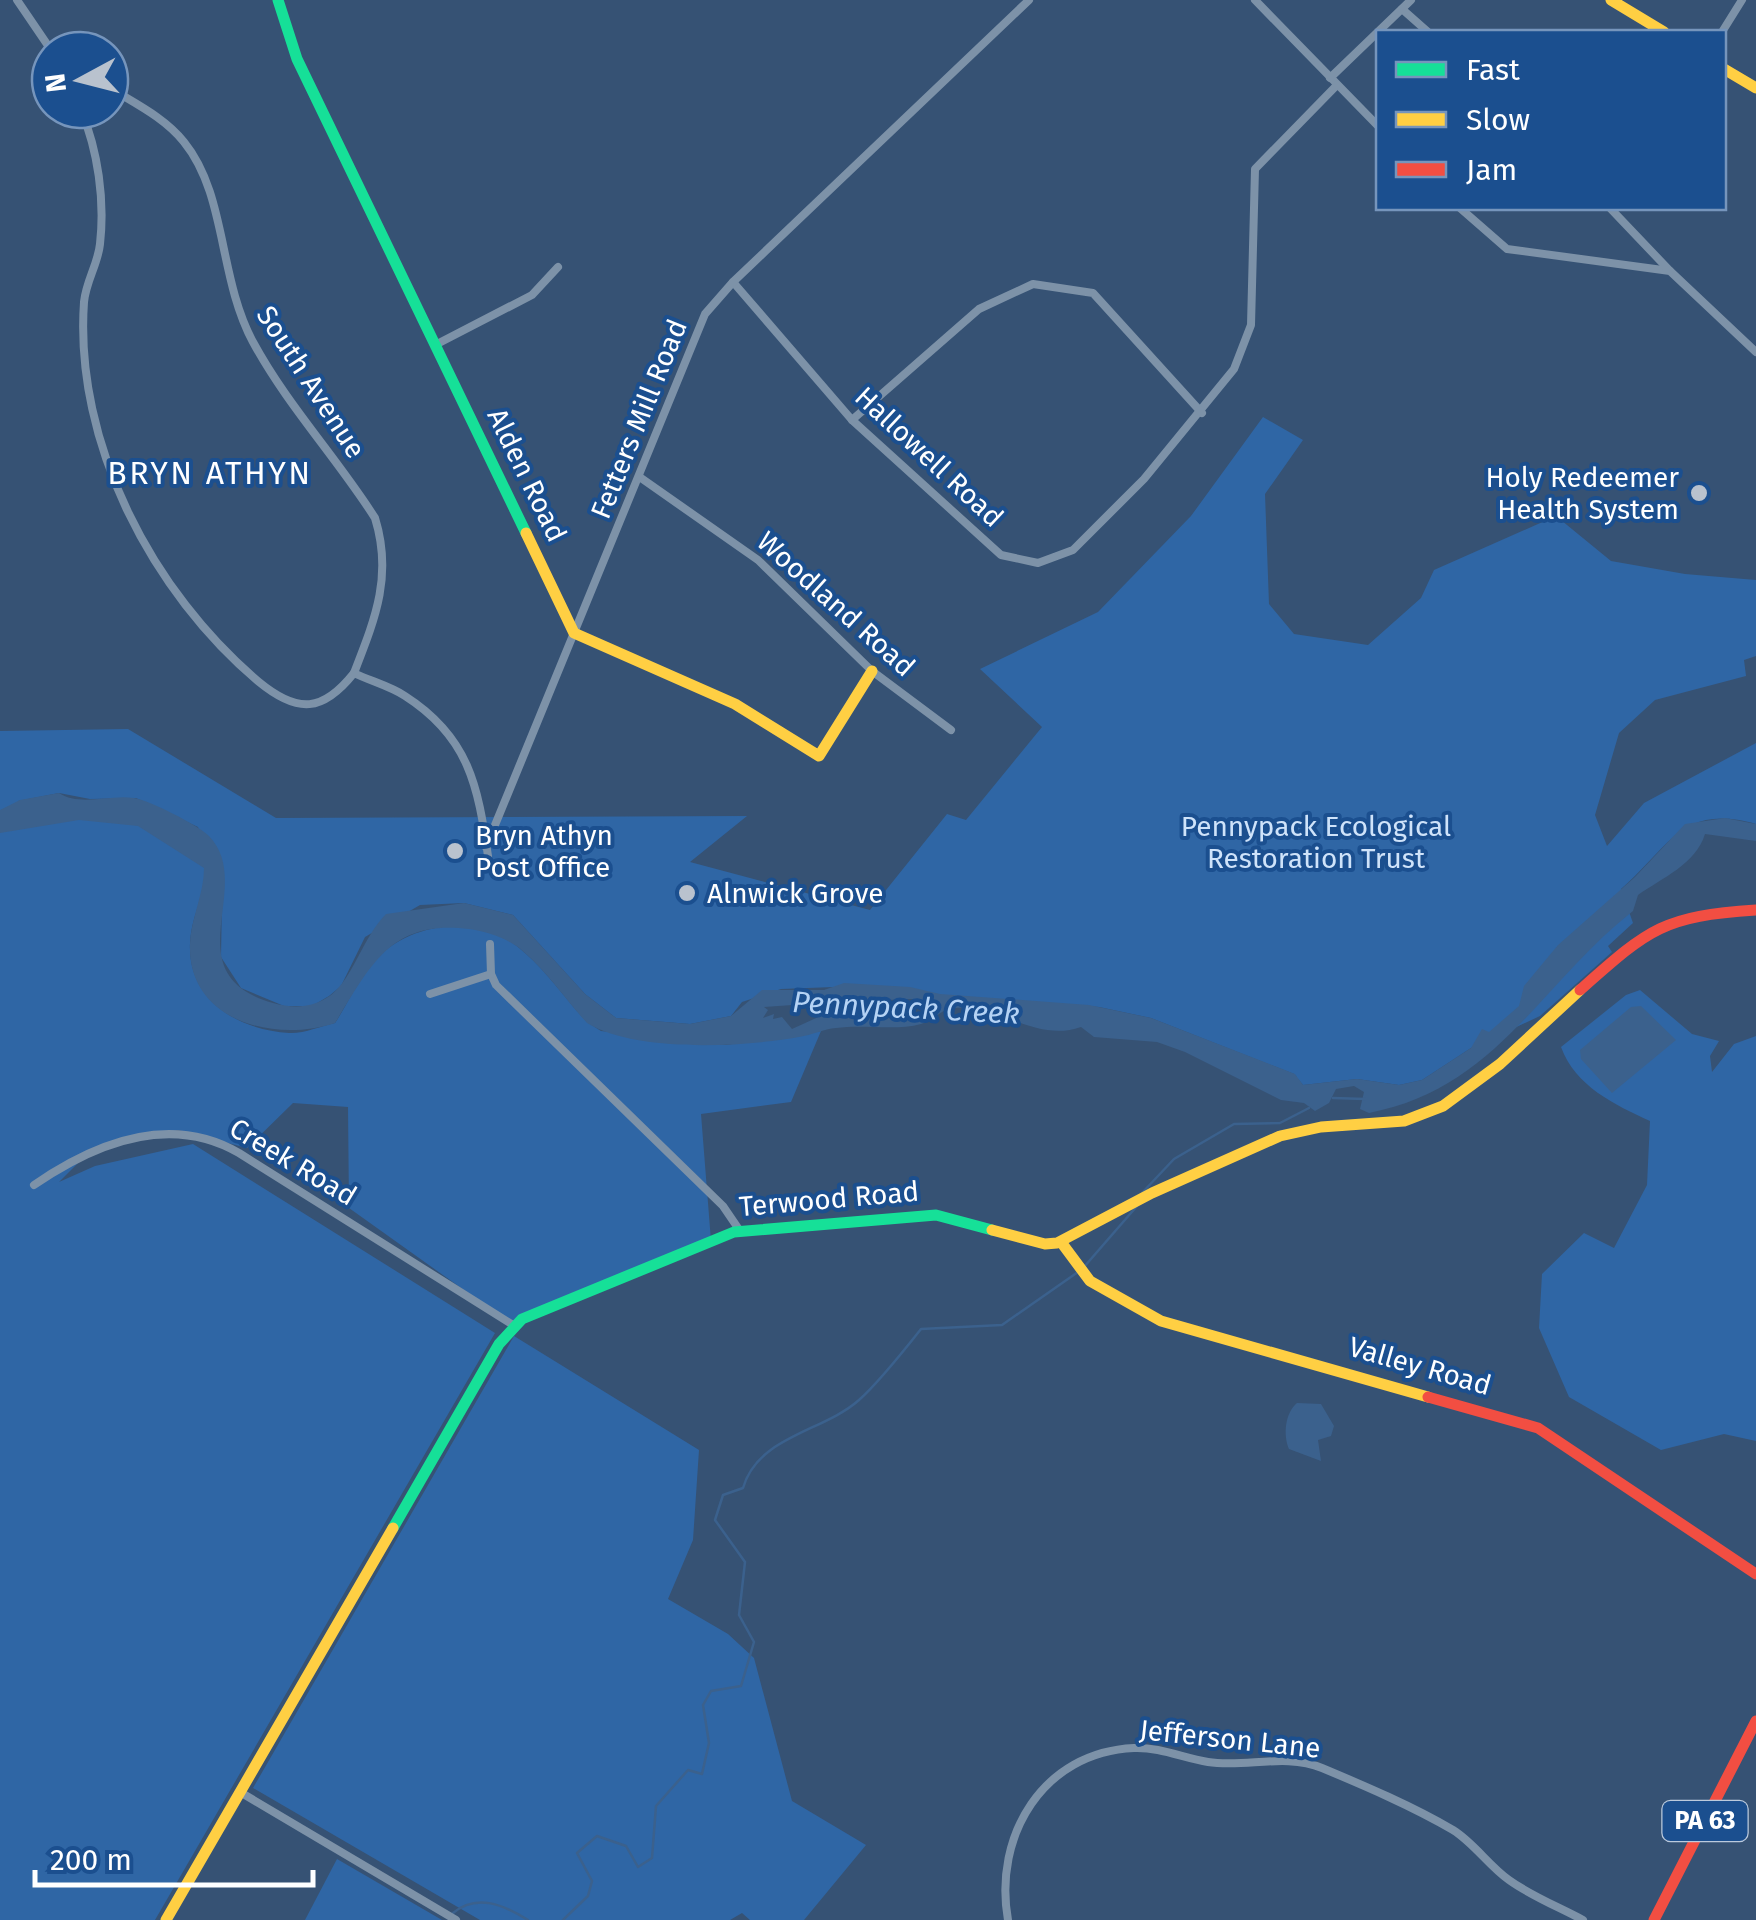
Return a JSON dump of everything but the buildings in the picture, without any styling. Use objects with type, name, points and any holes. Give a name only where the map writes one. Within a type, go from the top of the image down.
[{"type":"street","points":[[18,0],[38,30]]},
{"type":"street","name":"Alden Road","points":[[278,0],[297,58],[574,633]]},
{"type":"street","name":"Fetters Mill Road","points":[[354,674],[404,695],[456,741],[474,775],[487,851],[574,633],[642,478],[702,320],[733,282],[1029,0]]},
{"type":"street","points":[[1255,0],[1376,124]]},
{"type":"street","name":"Hallowell Road","points":[[1382,30],[1411,0]]},
{"type":"street","points":[[1611,0],[1661,30]]},
{"type":"street","points":[[1723,30],[1742,0]]},
{"type":"street","points":[[1402,9],[1426,30]]},
{"type":"street","name":"Hallowell Road","points":[[733,282],[852,420],[1001,555],[1038,563],[1074,550],[1202,413],[1234,369],[1251,325],[1256,169],[1376,37]]},
{"type":"street","points":[[1726,70],[1756,88]]},
{"type":"street","name":"South Avenue","points":[[130,100],[160,118],[199,163],[214,205],[226,276],[243,323],[264,363],[375,518],[383,546],[380,606],[354,674]]},
{"type":"street","points":[[86,130],[98,175],[101,206],[100,246],[86,290],[85,353],[108,460],[128,512],[187,610],[220,650],[266,688],[302,706],[312,706],[341,690],[354,674]]},
{"type":"street","points":[[1462,210],[1507,249],[1670,271]]},
{"type":"street","points":[[1612,210],[1756,352]]},
{"type":"street","points":[[436,344],[532,295],[558,267]]},
{"type":"street","points":[[852,420],[979,310],[1033,284],[1094,293],[1202,413]]},
{"type":"street","name":"Woodland Road","points":[[642,478],[758,560],[872,671],[952,730]]},
{"type":"street","points":[[574,633],[735,704],[818,756],[872,671]]},
{"type":"street","points":[[1060,1242],[1134,1202],[1294,1132],[1332,1125],[1399,1124],[1422,1117],[1470,1087],[1661,926],[1692,914],[1756,910]]},
{"type":"street","points":[[490,944],[491,974],[496,984],[723,1206],[740,1231]]},
{"type":"street","points":[[430,994],[491,974]]},
{"type":"street","name":"Creek Road","points":[[34,1185],[74,1159],[102,1148],[166,1133],[196,1133],[238,1153],[513,1324]]},
{"type":"street","name":"Terwood Road","points":[[513,1324],[740,1231],[936,1215],[1044,1244],[1060,1242]]},
{"type":"street","name":"Valley Road","points":[[1060,1242],[1074,1265],[1116,1300],[1161,1321],[1538,1428],[1756,1574]]},
{"type":"street","points":[[166,1920],[513,1324]]},
{"type":"street","name":"PA 63","points":[[1654,1920],[1756,1722]]},
{"type":"street","name":"Jefferson Lane","points":[[1008,1920],[1003,1881],[1006,1862],[1009,1844],[1025,1813],[1058,1776],[1093,1755],[1134,1748],[1174,1752],[1210,1763],[1284,1761],[1317,1766],[1455,1831],[1509,1880],[1583,1920]]},
{"type":"street","points":[[240,1792],[456,1920]]},
{"type":"green space","name":"Pennypack Ecological Restoration Trust","points":[[1263,417],[1303,440],[1265,494],[1269,604],[1294,634],[1368,645],[1421,598],[1434,570],[1556,516],[1611,561],[1685,574],[1756,580],[1756,656],[1744,660],[1746,676],[1655,700],[1619,733],[1595,815],[1607,846],[1644,803],[1756,743],[1756,824],[1710,819],[1679,833],[1621,889],[1633,923],[1608,946],[1612,952],[1540,1016],[1471,1048],[1422,1080],[1399,1085],[1357,1079],[1303,1085],[1294,1074],[1151,1018],[1099,1007],[834,987],[781,989],[742,1002],[731,1016],[690,1024],[616,1018],[585,994],[513,915],[464,903],[420,905],[365,937],[341,986],[329,996],[312,1006],[284,1006],[241,988],[221,957],[222,899],[198,827],[136,798],[90,799],[59,793],[18,801],[124,817],[173,838],[194,854],[210,876],[191,935],[197,981],[220,1008],[252,1026],[294,1033],[335,1023],[372,963],[388,949],[426,930],[446,926],[488,931],[507,940],[533,961],[587,1022],[601,1031],[726,1045],[821,1031],[791,1102],[701,1114],[711,1241],[513,1325],[349,1208],[348,1107],[293,1103],[247,1148],[178,1130],[90,1151],[59,1182],[95,1166],[193,1144],[495,1333],[155,1920],[0,1920],[0,731],[128,729],[276,818],[747,816],[690,862],[870,910],[947,814],[966,820],[1042,727],[980,669],[1098,612],[1191,516]]},
{"type":"green space","points":[[1640,990],[1692,1034],[1719,1041],[1710,1056],[1712,1072],[1734,1044],[1756,1036],[1756,1441],[1724,1434],[1661,1450],[1569,1397],[1539,1328],[1542,1274],[1584,1233],[1614,1248],[1647,1185],[1650,1121],[1610,1101],[1586,1083],[1567,1061],[1561,1047],[1626,995]]},
{"type":"green space","points":[[514,1336],[699,1450],[693,1540],[668,1599],[728,1634],[754,1658],[792,1801],[866,1845],[804,1920],[750,1920],[742,1913],[730,1920],[480,1920],[253,1788]]},
{"type":"green space","points":[[337,1859],[442,1920],[305,1920]]},
{"type":"shaded area","points":[[59,793],[86,800],[134,798],[203,831],[221,856],[225,879],[221,951],[227,972],[243,990],[281,1005],[310,1005],[331,995],[386,914],[464,903],[513,915],[585,994],[616,1018],[690,1024],[731,1016],[762,990],[824,990],[844,983],[910,987],[940,994],[1089,1005],[1151,1018],[1295,1074],[1303,1085],[1357,1079],[1399,1085],[1422,1080],[1471,1048],[1482,1029],[1489,1032],[1519,1006],[1524,986],[1558,945],[1635,877],[1685,824],[1725,818],[1756,824],[1756,841],[1705,834],[1694,854],[1638,895],[1633,911],[1600,939],[1484,1058],[1413,1100],[1369,1113],[1360,1109],[1364,1092],[1354,1086],[1336,1089],[1329,1103],[1315,1111],[1304,1103],[1281,1100],[1157,1042],[1094,1037],[1081,1027],[1048,1030],[970,1008],[949,1009],[911,1026],[836,1028],[749,1043],[691,1045],[633,1039],[587,1023],[520,948],[469,929],[420,931],[386,950],[335,1023],[312,1029],[262,1027],[219,1009],[203,992],[193,971],[191,934],[204,868],[138,826],[79,820],[0,833],[0,810],[20,800]],"holes":[[[912,999],[942,1005],[914,1020],[873,1017],[887,1000]],[[821,1003],[836,1009],[792,1029],[782,1017],[773,1019],[774,1014],[763,1018],[768,1010],[764,1007]]]},
{"type":"shaded area","points":[[1641,1006],[1676,1040],[1612,1093],[1581,1059],[1580,1050],[1631,1007]]},
{"type":"shaded area","points":[[1297,1403],[1321,1404],[1334,1426],[1331,1436],[1318,1440],[1321,1461],[1289,1449],[1286,1424]]},
{"type":"waterway","name":"Pennypack Creek","points":[[883,1003],[939,1006]]},
{"type":"waterway","name":"Pennypack Creek","points":[[1333,1098],[1365,1099]]},
{"type":"waterway","points":[[1141,1194],[1174,1159],[1234,1124],[1280,1123],[1309,1108]]},
{"type":"waterway","points":[[1084,1267],[1137,1206]]},
{"type":"waterway","points":[[563,1920],[588,1896],[592,1881],[577,1853],[597,1836],[626,1846],[638,1867],[652,1858],[656,1806],[688,1770],[702,1774],[709,1743],[703,1705],[711,1691],[741,1686],[754,1642],[739,1615],[745,1562],[715,1520],[723,1495],[743,1488],[762,1457],[777,1446],[859,1400],[921,1329],[1002,1325],[1078,1272]]},
{"type":"waterway","points":[[453,1913],[481,1902],[500,1906],[528,1920]]},
{"type":"traffic: fast","points":[[278,0],[297,59],[526,533]]},
{"type":"traffic: fast","points":[[393,1528],[499,1344],[522,1319],[734,1232],[936,1215],[992,1230]]},
{"type":"traffic: slow","points":[[1611,0],[1661,30]]},
{"type":"traffic: slow","points":[[1726,70],[1756,88]]},
{"type":"traffic: slow","points":[[526,533],[574,633],[735,704],[819,756],[872,671]]},
{"type":"traffic: slow","points":[[992,1230],[1045,1244],[1057,1243],[1152,1193],[1280,1136],[1321,1127],[1404,1121],[1443,1106],[1500,1064],[1580,990]]},
{"type":"traffic: slow","points":[[1061,1242],[1090,1281],[1161,1321],[1428,1397]]},
{"type":"traffic: slow","points":[[166,1920],[393,1528]]},
{"type":"traffic: jam","points":[[1580,990],[1641,939],[1659,929],[1699,916],[1756,910]]},
{"type":"traffic: jam","points":[[1428,1397],[1538,1428],[1756,1574]]},
{"type":"traffic: jam","points":[[1654,1920],[1756,1721]]},
{"type":"place","name":"Holy Redeemer Health System","points":[[1699,493]]},
{"type":"place","name":"Bryn Athyn Post Office","points":[[455,851]]},
{"type":"place","name":"Alnwick Grove","points":[[687,893]]},
{"type":"district","name":"BRYN ATHYN","points":[[210,473]]}]
